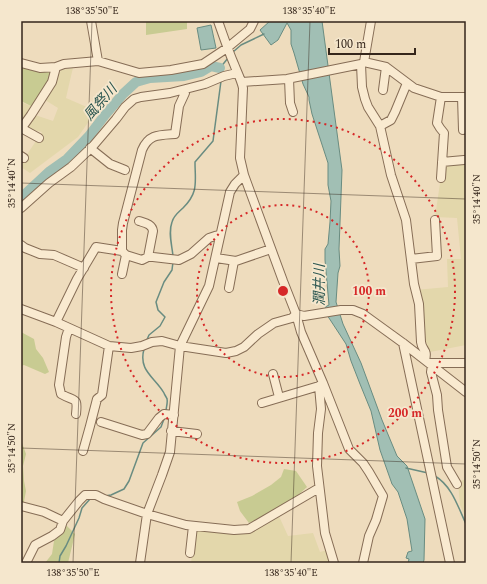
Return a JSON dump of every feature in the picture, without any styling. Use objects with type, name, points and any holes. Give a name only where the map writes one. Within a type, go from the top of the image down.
[{"type":"street","points":[[91,21],[98,61]]},
{"type":"street","points":[[218,21],[227,48],[242,82],[240,158],[244,175],[282,281],[296,314],[301,332],[321,384],[349,449],[369,472],[383,496],[376,520],[369,536],[363,563]]},
{"type":"street","points":[[21,63],[40,68],[98,61],[139,73],[171,70],[203,64],[227,48],[250,29],[254,21]]},
{"type":"street","points":[[371,21],[362,63],[362,87],[368,107],[380,126],[391,175],[406,220],[414,284],[419,304],[421,342],[422,347],[426,351],[437,395],[447,467],[457,484]]},
{"type":"street","points":[[242,82],[293,78],[338,70],[362,63],[386,67],[414,88],[441,97],[464,97],[463,130]]},
{"type":"street","points":[[39,138],[21,129],[52,82],[56,67]]},
{"type":"street","points":[[383,90],[386,67]]},
{"type":"street","points":[[21,208],[49,183],[71,167],[134,99],[141,96],[170,93],[206,84],[236,70]]},
{"type":"street","points":[[293,78],[290,103],[293,112]]},
{"type":"street","points":[[380,126],[391,120],[407,83]]},
{"type":"street","points":[[122,274],[124,253],[122,230],[123,223],[142,150],[145,143],[153,136],[175,134],[179,106],[185,93],[184,90]]},
{"type":"street","points":[[441,97],[437,123],[444,133],[441,178]]},
{"type":"street","points":[[90,148],[110,164],[125,170]]},
{"type":"street","points":[[442,162],[464,160]]},
{"type":"street","points":[[140,563],[147,514],[170,452],[171,432],[169,414],[180,346],[209,286],[230,192],[235,184],[244,175]]},
{"type":"street","points":[[411,259],[437,256],[435,220]]},
{"type":"street","points":[[139,221],[151,225],[153,231],[148,257]]},
{"type":"street","points":[[56,322],[77,279],[96,247],[124,253],[142,260],[148,257],[153,257],[179,260],[191,254],[209,238],[220,236]]},
{"type":"street","points":[[21,245],[40,254],[54,255],[84,268]]},
{"type":"street","points":[[216,258],[236,261],[271,249]]},
{"type":"street","points":[[228,288],[234,261]]},
{"type":"street","points":[[21,308],[109,346],[131,348],[152,342],[162,341],[180,346],[226,353],[236,351],[244,347],[258,334],[274,323],[292,318],[296,314]]},
{"type":"street","points":[[296,314],[304,316],[342,310],[353,310],[363,314],[466,392]]},
{"type":"street","points":[[69,328],[66,337],[59,386],[61,394],[76,400],[78,403],[76,414]]},
{"type":"street","points":[[403,343],[450,563]]},
{"type":"street","points":[[83,452],[97,399],[102,395],[109,346]]},
{"type":"street","points":[[429,363],[466,362]]},
{"type":"street","points":[[273,374],[279,397]]},
{"type":"street","points":[[262,403],[321,384]]},
{"type":"street","points":[[321,384],[321,409],[318,433],[317,466],[325,533],[334,563]]},
{"type":"street","points":[[101,422],[142,435],[147,434],[159,418],[169,414]]},
{"type":"street","points":[[171,432],[197,434]]},
{"type":"street","points":[[26,563],[35,545],[60,530],[79,501],[85,495],[96,495],[147,514],[193,526],[234,530],[249,529],[319,488]]},
{"type":"street","points":[[21,506],[44,512],[64,522]]},
{"type":"street","points":[[190,553],[193,526]]},
{"type":"shaded area","points":[[73,68],[66,98],[96,111],[78,137],[30,173],[21,167],[26,156],[42,132],[23,128],[35,115],[53,121],[58,108],[45,100],[61,70]]},
{"type":"shaded area","points":[[21,102],[33,107],[21,124]]},
{"type":"shaded area","points":[[466,161],[466,345],[430,352],[424,337],[415,290],[448,287],[447,259],[461,259],[457,218],[435,217],[443,163]]},
{"type":"shaded area","points":[[466,479],[466,518],[460,505],[458,482]]},
{"type":"shaded area","points":[[278,514],[288,536],[313,533],[320,552],[330,549],[332,563],[191,563],[196,525],[242,529]]},
{"type":"green space","points":[[146,21],[187,21],[187,29],[146,35]]},
{"type":"green space","points":[[21,66],[50,71],[50,81],[33,107],[21,101]]},
{"type":"green space","points":[[21,332],[34,339],[36,349],[43,358],[49,372],[45,374],[24,365],[21,366]]},
{"type":"green space","points":[[21,440],[26,454],[23,466],[26,491],[23,507],[21,506]]},
{"type":"green space","points":[[284,469],[296,471],[307,487],[278,510],[249,523],[240,511],[237,502],[252,496],[271,485],[281,477]]},
{"type":"green space","points":[[66,525],[75,534],[68,563],[45,563],[52,554],[54,541]]},
{"type":"water","points":[[270,21],[322,21],[342,170],[339,249],[340,266],[338,273],[336,302],[343,324],[361,363],[397,456],[407,466],[425,519],[423,563],[408,563],[409,559],[406,558],[408,552],[412,551],[407,519],[398,492],[392,484],[380,450],[371,411],[351,361],[346,344],[327,315],[325,307],[329,305],[325,249],[328,244],[331,201],[328,185],[328,163],[312,114],[309,97],[303,84],[291,44],[291,30],[287,23],[278,40],[271,45],[260,30]]},
{"type":"water","points":[[211,25],[216,48],[201,50],[197,28]]},
{"type":"waterway","points":[[233,52],[241,45],[264,34]]},
{"type":"waterway","name":"風祭川","points":[[221,74],[220,68],[228,58]]},
{"type":"waterway","name":"風祭川","points":[[21,198],[50,171],[67,159],[89,136],[123,94],[136,82],[150,78],[184,76],[201,72],[211,66],[220,68]]},
{"type":"waterway","points":[[173,256],[170,235],[172,222],[174,217],[188,202],[194,192],[195,162],[213,141],[221,81]]},
{"type":"waterway","points":[[146,342],[149,335],[160,326],[165,317],[158,310],[156,302],[164,282],[172,270],[173,262]]},
{"type":"waterway","points":[[144,349],[143,363],[148,373],[167,398],[166,411]]},
{"type":"waterway","points":[[105,496],[124,489],[129,481],[143,443],[161,427],[164,419]]},
{"type":"waterway","points":[[406,468],[428,473]]},
{"type":"waterway","points":[[435,476],[441,480],[450,491],[466,524]]},
{"type":"waterway","points":[[59,563],[60,556],[79,518],[82,508],[90,499],[92,499]]},
{"type":"water label","name":"潤井川","points":[[319,285]]}]
